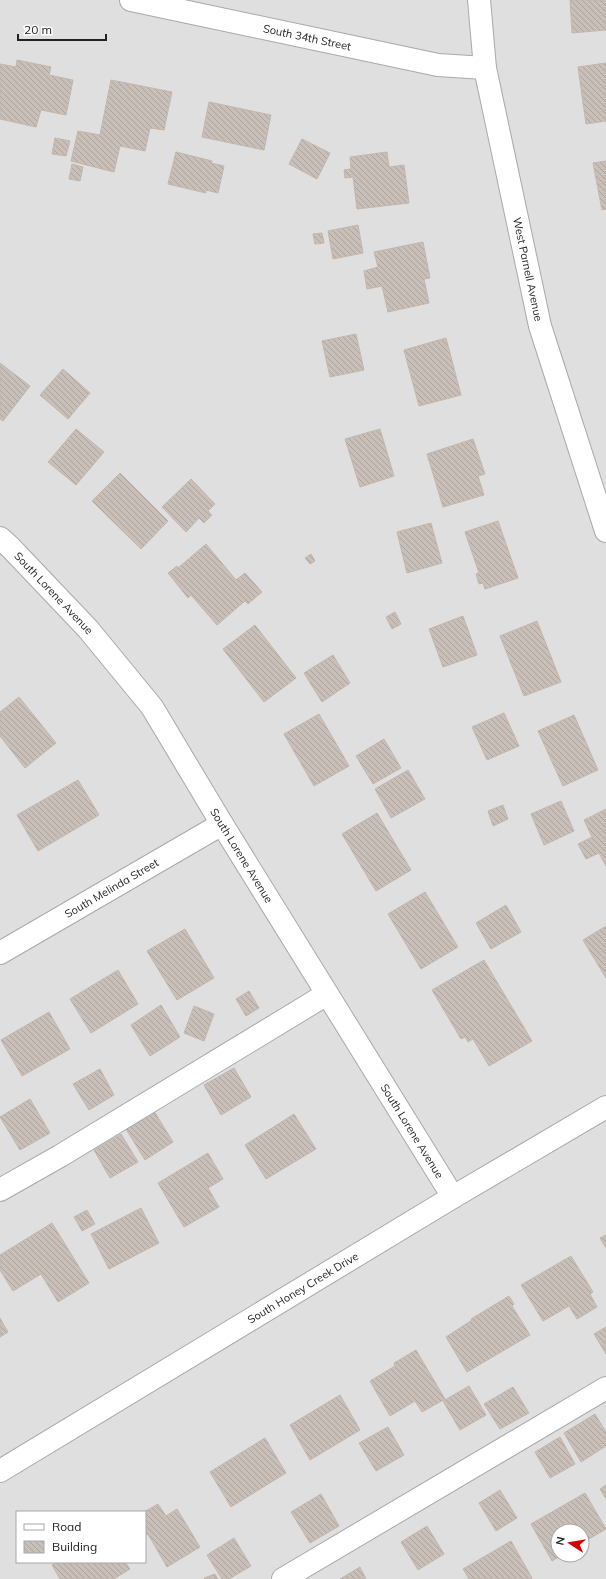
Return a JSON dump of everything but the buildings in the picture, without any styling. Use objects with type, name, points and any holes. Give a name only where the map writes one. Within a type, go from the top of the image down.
[{"type":"street","name":"South 34th Street","points":[[131,0],[438,65],[485,68]]},
{"type":"street","name":"West Parnell Avenue","points":[[479,0],[485,68],[540,326],[606,531]]},
{"type":"street","name":"South Lorene Avenue","points":[[0,538],[88,629],[152,707],[222,824],[453,1197]]},
{"type":"street","name":"South Melinda Street","points":[[0,952],[222,824]]},
{"type":"street","points":[[0,1190],[66,1152],[327,994]]},
{"type":"street","name":"South Honey Creek Drive","points":[[0,1471],[453,1197],[606,1107]]},
{"type":"street","points":[[283,1579],[606,1388]]},
{"type":"shaded area","points":[[0,0],[606,0],[606,1579],[0,1579]]}]
